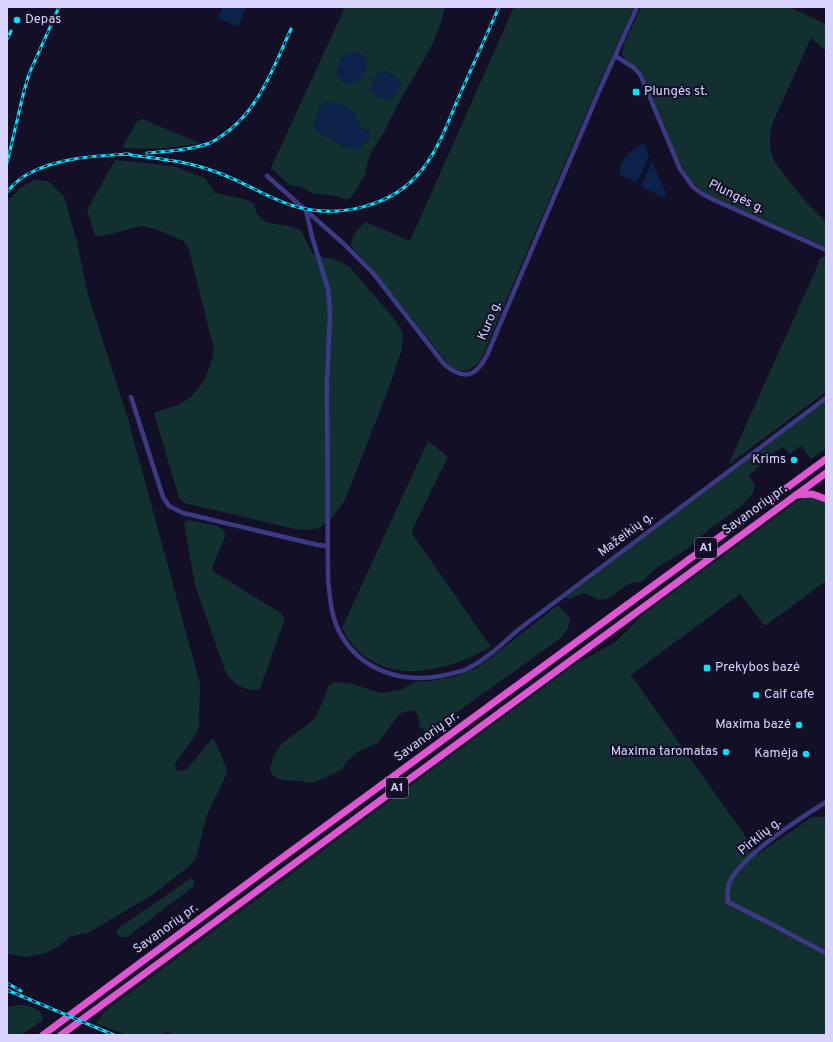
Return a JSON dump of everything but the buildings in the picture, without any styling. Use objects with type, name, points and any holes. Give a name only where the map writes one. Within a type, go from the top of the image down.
[{"type":"highway","name":"Savanorių pr.","points":[[43,1035],[826,459]]},
{"type":"highway","name":"Savanorių pr.","points":[[61,1035],[826,473]]},
{"type":"highway","points":[[796,495],[812,494],[826,499]]},
{"type":"street","name":"Kuro g.","points":[[267,176],[344,244],[373,273],[444,364],[453,372],[462,375],[470,374],[482,366],[637,7]]},
{"type":"street","name":"Plungės g.","points":[[615,56],[634,67],[640,74],[680,170],[693,187],[714,200],[826,250]]},
{"type":"street","name":"Mažeikių g.","points":[[306,211],[328,289],[330,314],[327,382],[328,579],[332,608],[335,621],[348,645],[359,656],[384,673],[407,678],[434,677],[466,669],[485,659],[518,630],[826,398]]},
{"type":"street","points":[[131,397],[163,497],[169,506],[183,513],[318,545],[328,546]]},
{"type":"street","name":"Pirklių g.","points":[[826,802],[764,845],[746,862],[730,881],[728,889],[728,902],[826,954]]},
{"type":"green space","points":[[345,7],[445,7],[440,25],[431,47],[371,153],[365,175],[349,199],[312,193],[301,187],[290,185],[271,168]],"holes":[[[358,52],[366,60],[367,66],[337,73],[342,58]],[[385,71],[397,78],[400,87],[392,98],[380,98],[369,91]],[[320,106],[345,107],[354,114],[360,126],[370,133],[360,149],[345,147],[317,131],[314,125]]]},
{"type":"green space","points":[[514,7],[634,7],[594,95],[480,362],[469,370],[461,371],[449,365],[389,290],[351,246],[351,242],[355,233],[365,222],[410,241]]},
{"type":"green space","points":[[641,7],[789,7],[826,24],[826,51],[811,38],[773,122],[770,136],[770,148],[774,161],[804,200],[826,222],[826,247],[712,197],[695,185],[688,177],[676,156],[644,77],[640,70],[624,58],[622,54],[624,44]]},
{"type":"green space","points":[[142,119],[200,143],[161,148],[122,148],[137,121]]},
{"type":"green space","points":[[115,160],[173,166],[205,178],[215,193],[244,199],[254,203],[258,215],[266,222],[290,226],[301,230],[312,253],[322,257],[334,259],[349,266],[396,321],[403,334],[402,349],[390,385],[345,500],[332,518],[319,528],[307,530],[295,529],[184,503],[179,498],[154,413],[175,406],[186,400],[197,390],[202,384],[208,371],[214,349],[189,250],[184,241],[155,229],[142,226],[102,236],[95,236],[87,210]]},
{"type":"green space","points":[[34,180],[48,181],[64,196],[77,242],[88,295],[128,419],[200,684],[199,726],[197,732],[175,764],[176,769],[180,771],[186,770],[212,739],[214,739],[227,769],[226,775],[206,817],[196,858],[191,865],[152,895],[88,933],[72,936],[56,948],[43,954],[26,957],[7,954],[7,202],[20,188]]},
{"type":"green space","points":[[826,256],[826,392],[728,465],[820,258]]},
{"type":"green space","points":[[826,400],[826,449],[811,459],[801,446],[790,454],[783,447],[775,452],[749,476],[755,485],[753,493],[743,505],[707,531],[687,549],[655,569],[643,581],[637,583],[633,582],[627,585],[607,599],[600,600],[585,593],[568,599],[566,597]]},
{"type":"green space","points":[[428,441],[448,457],[412,530],[413,535],[491,647],[474,656],[438,668],[419,671],[401,671],[384,666],[367,658],[352,644],[342,628]]},
{"type":"green space","points":[[809,496],[826,502],[826,581],[765,626],[740,594],[631,675],[758,854],[812,817],[826,817],[826,1035],[174,1035],[166,1031],[163,1035],[127,1035],[96,1023],[105,1011],[577,663],[616,642],[641,616],[799,500]]},
{"type":"green space","points":[[188,520],[218,526],[225,532],[225,537],[212,568],[214,572],[281,613],[285,618],[260,689],[255,690],[241,687],[226,673],[195,585],[184,523]]},
{"type":"green space","points":[[558,605],[570,618],[570,622],[564,634],[557,641],[431,731],[425,731],[419,726],[419,718],[416,712],[411,710],[399,714],[378,743],[359,751],[346,762],[342,770],[313,783],[281,780],[272,775],[270,769],[273,758],[281,744],[312,721],[317,715],[329,685],[335,682],[349,683],[381,693],[403,689],[414,682],[431,681],[456,676],[477,668]]},
{"type":"green space","points":[[191,878],[194,882],[193,887],[127,937],[120,937],[117,934],[116,930]]},
{"type":"green space","points":[[17,1005],[29,1006],[37,1010],[40,1012],[43,1020],[21,1035],[7,1035],[7,1007]]},
{"type":"water","points":[[223,7],[247,7],[238,27],[218,18]]},
{"type":"water","points":[[349,52],[358,52],[366,60],[364,73],[357,82],[352,84],[342,82],[337,76],[337,69],[340,62]]},
{"type":"water","points":[[383,70],[397,78],[401,84],[395,95],[389,99],[382,98],[369,91],[376,76]]},
{"type":"water","points":[[326,101],[337,103],[353,111],[360,126],[370,131],[368,139],[360,149],[345,146],[317,131],[314,125],[320,106]]},
{"type":"water","points":[[644,143],[649,156],[637,183],[620,175],[620,170],[623,160],[631,151]]},
{"type":"water","points":[[652,161],[666,193],[664,197],[641,187]]},
{"type":"railway","points":[[7,163],[29,74],[59,7]]},
{"type":"railway","points":[[124,154],[171,160],[205,168],[236,180],[284,203],[311,210],[345,210],[363,207],[379,201],[395,193],[409,183],[421,171],[432,155],[446,128],[499,7]]},
{"type":"railway","points":[[147,153],[179,150],[210,143],[233,127],[245,115],[263,89],[291,29]]},
{"type":"railway","points":[[7,39],[11,31]]},
{"type":"railway","points":[[7,192],[25,176],[40,168],[52,164],[77,158],[129,154]]},
{"type":"railway","points":[[7,983],[21,991]]},
{"type":"railway","points":[[7,990],[114,1035]]},
{"type":"place","name":"Depas","points":[[17,20]]},
{"type":"place","name":"Plungės st.","points":[[636,92]]},
{"type":"place","name":"Krims","points":[[794,460]]},
{"type":"place","name":"Prekybos bazė","points":[[707,668]]},
{"type":"place","name":"Caif cafe","points":[[756,695]]},
{"type":"place","name":"Maxima bazė","points":[[799,725]]},
{"type":"place","name":"Maxima taromatas","points":[[726,752]]},
{"type":"place","name":"Kamėja","points":[[806,754]]}]
